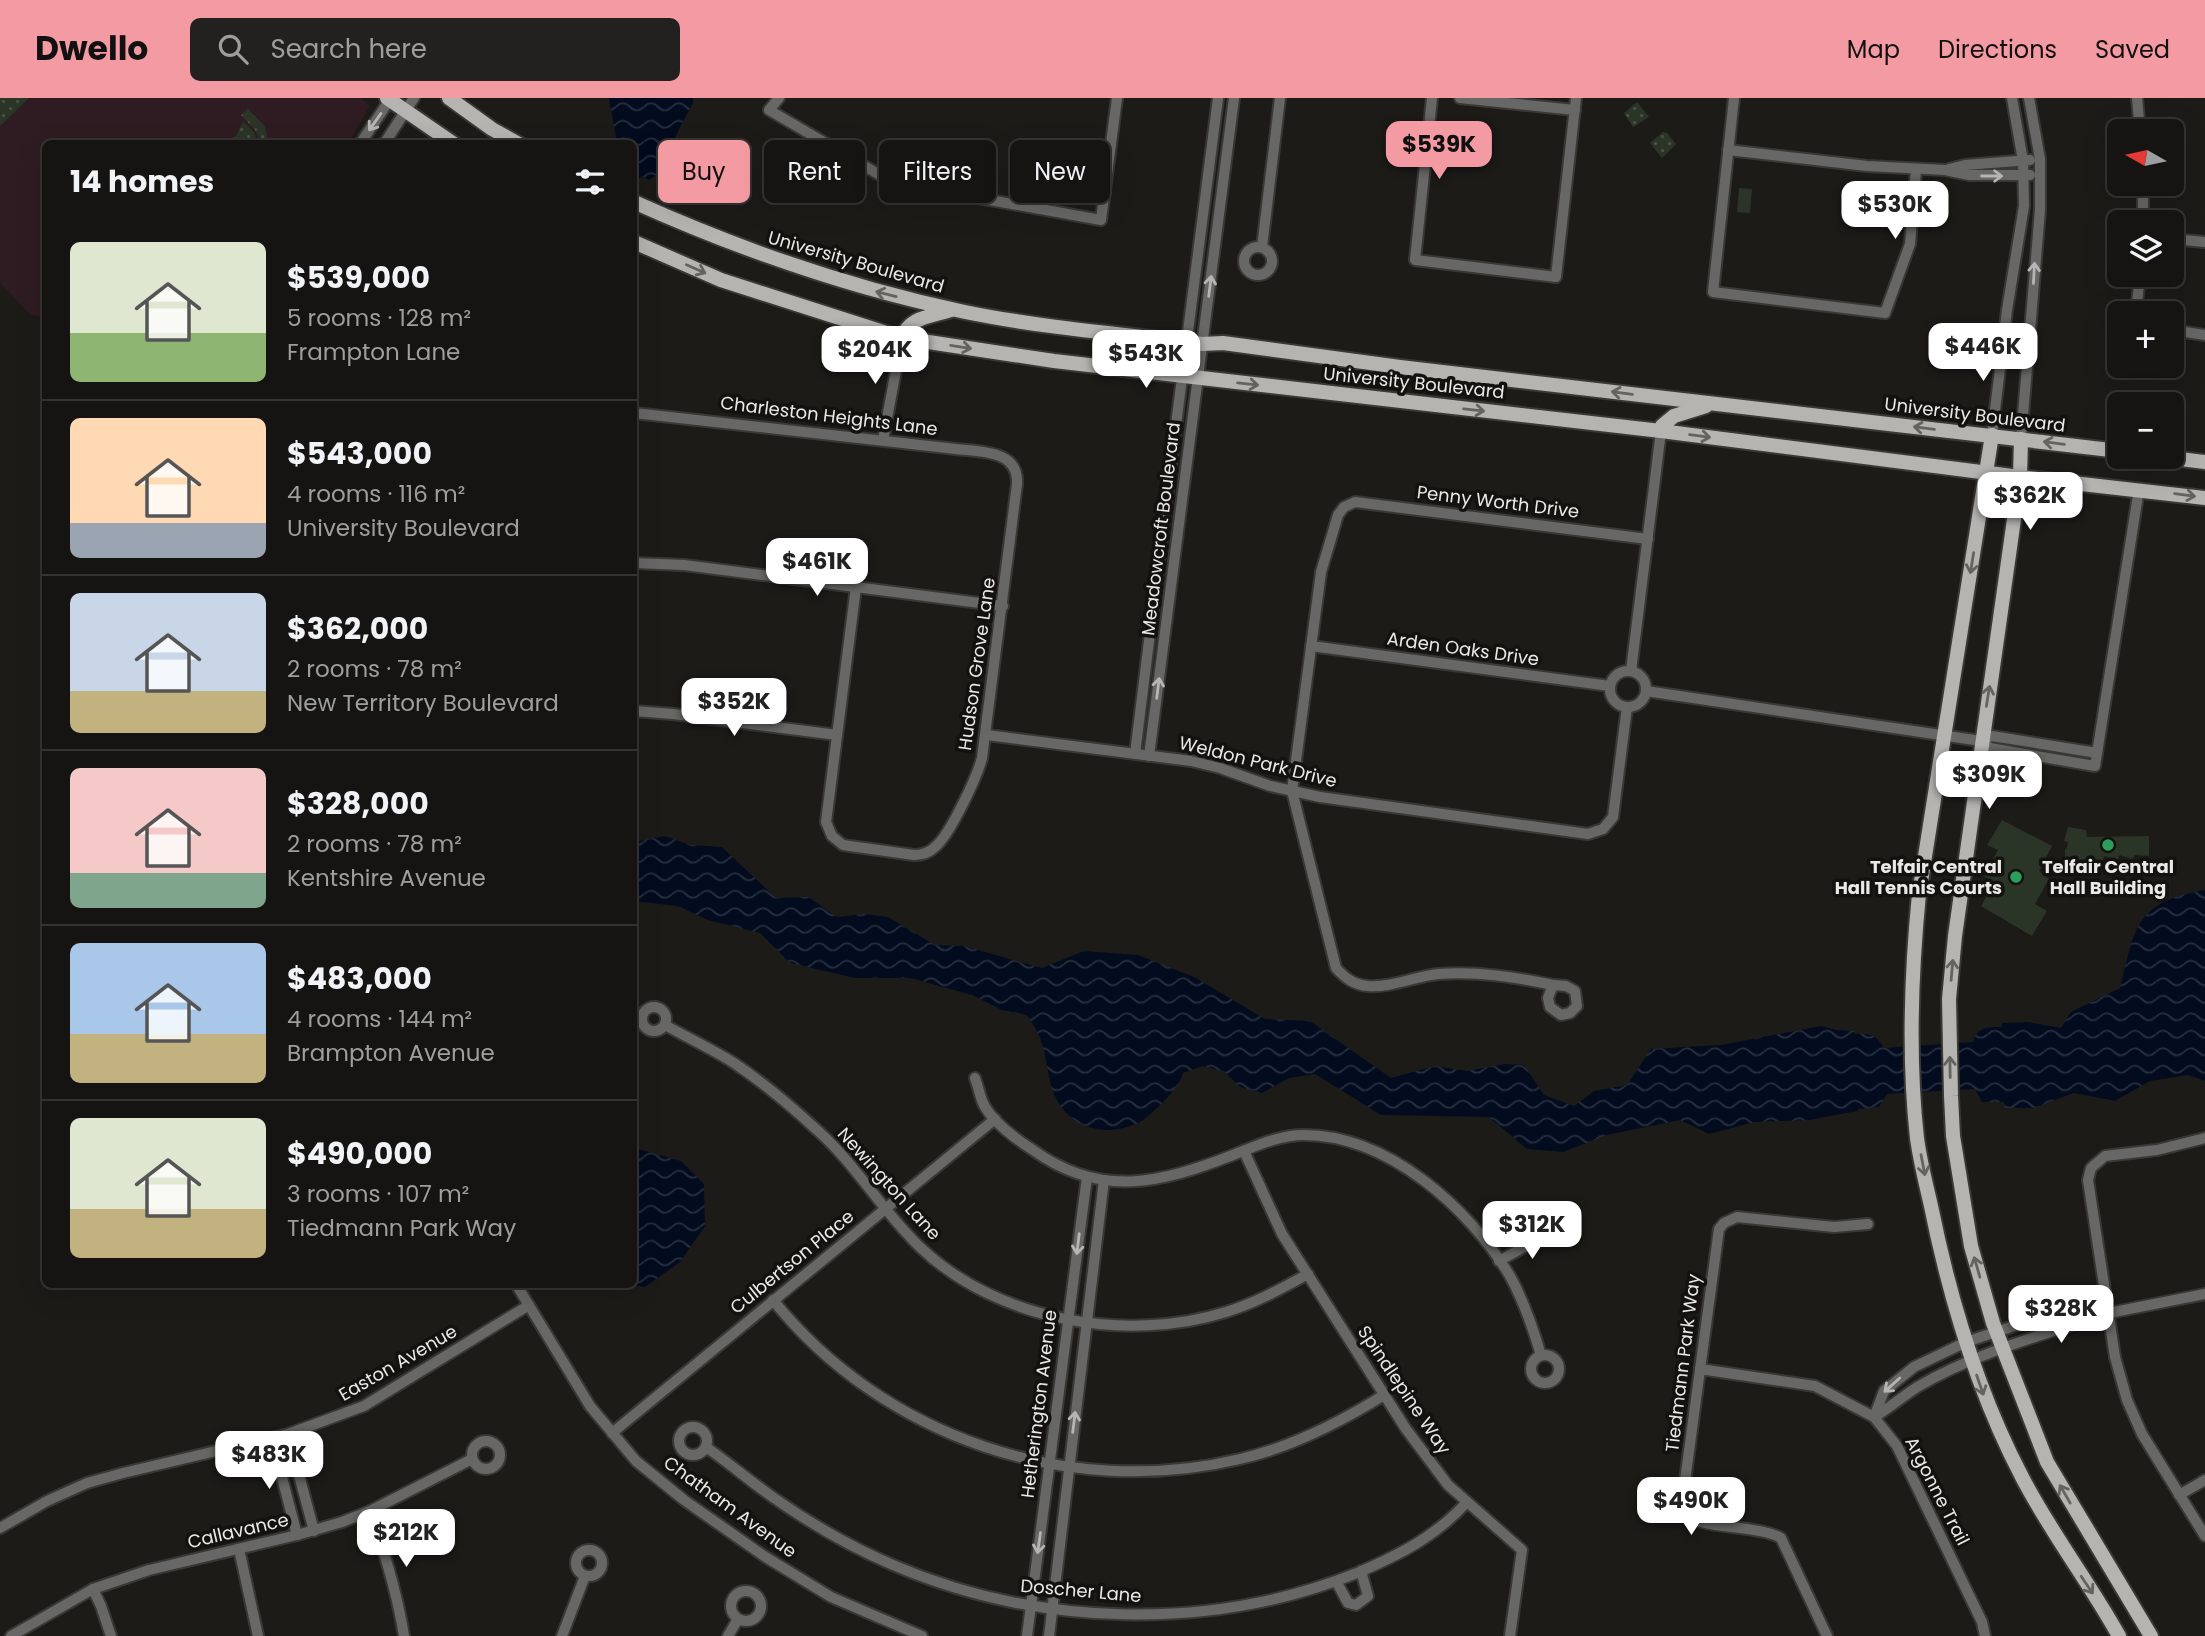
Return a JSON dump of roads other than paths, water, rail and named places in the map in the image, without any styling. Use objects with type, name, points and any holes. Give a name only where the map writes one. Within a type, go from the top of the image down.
[{"type":"main road","points":[[449,98],[512,140]]},
{"type":"main road","points":[[389,99],[448,140]]},
{"type":"main road","name":"University Boulevard","points":[[638,204],[710,236],[804,270],[874,291],[953,309],[1044,325],[1202,344],[1223,343],[1400,367],[2107,450]]},
{"type":"main road","name":"University Boulevard","points":[[637,243],[721,281],[902,338],[1054,361],[1661,431],[2205,498]]},
{"type":"main road","points":[[902,338],[906,327],[911,323],[953,309]]},
{"type":"main road","points":[[1661,431],[1662,426],[1674,416],[1714,403]]},
{"type":"main road","points":[[1992,435],[1919,894],[1913,953],[1911,1040],[1918,1140],[1938,1244],[1966,1342],[1987,1403],[2021,1477],[2057,1540],[2119,1636]]},
{"type":"main road","points":[[2021,439],[2020,477],[1955,936],[1949,999],[1953,1136],[1966,1221],[1997,1332],[2047,1462],[2151,1636]]},
{"type":"main road","points":[[2184,458],[2205,458]]},
{"type":"street","points":[[386,140],[414,98]]},
{"type":"street","points":[[779,98],[769,110],[885,178],[901,184],[1101,220],[1117,98]]},
{"type":"street","name":"Meadowcroft Boulevard","points":[[1135,754],[1185,342],[1218,98]]},
{"type":"street","name":"Meadowcroft Boulevard","points":[[1149,756],[1234,98]]},
{"type":"street","points":[[1262,247],[1280,98]]},
{"type":"street","points":[[1432,98],[1415,260],[1556,277],[1576,98]]},
{"type":"street","points":[[1460,98],[1575,110]]},
{"type":"street","points":[[1734,98],[1713,292],[1885,313],[1910,244],[1916,170]]},
{"type":"street","points":[[1992,435],[2007,310],[2024,206],[2023,161],[2012,98]]},
{"type":"street","points":[[2021,439],[2040,210],[2040,159],[2029,98]]},
{"type":"street","points":[[2137,98],[2139,119]]},
{"type":"street","points":[[363,140],[389,99]]},
{"type":"street","points":[[1728,150],[1916,170],[1945,170],[1969,175],[2040,174]]},
{"type":"street","points":[[1945,170],[1965,165],[2040,159]]},
{"type":"street","points":[[2184,240],[2205,243]]},
{"type":"street","points":[[2184,332],[2205,335]]},
{"type":"street","points":[[883,440],[902,338]]},
{"type":"street","name":"Charleston Heights Lane","points":[[637,412],[994,454],[1006,458],[1015,468]]},
{"type":"street","points":[[1631,671],[1661,431]]},
{"type":"street","name":"Hudson Grove Lane","points":[[837,735],[826,822],[832,836],[843,845],[853,847],[914,855],[930,851],[941,841],[972,787],[982,758],[1017,484],[1015,468]]},
{"type":"street","points":[[1646,691],[1981,741],[1990,748],[2095,766],[2139,489]]},
{"type":"street","name":"Penny Worth Drive","points":[[1311,646],[1321,572],[1336,520],[1344,507],[1361,502],[1648,539]]},
{"type":"street","points":[[637,563],[684,565],[1003,606]]},
{"type":"street","points":[[637,711],[673,713],[837,735],[856,587]]},
{"type":"street","points":[[1311,646],[1292,791],[1332,959],[1342,974],[1353,983],[1380,986],[1424,976],[1461,973],[1497,975],[1553,985]]},
{"type":"street","name":"Arden Oaks Drive","points":[[1311,646],[1610,687]]},
{"type":"street","points":[[1631,671],[1643,677],[1646,691],[1639,703],[1627,706],[1615,701],[1610,687],[1618,674],[1631,671]]},
{"type":"street","name":"Weldon Park Drive","points":[[987,735],[1215,767],[1320,797],[1583,834],[1603,829],[1613,817],[1627,706]]},
{"type":"street","points":[[1981,741],[1992,736],[2097,753]]},
{"type":"street","points":[[2046,758],[2049,745]]},
{"type":"street","name":"Newington Lane","points":[[665,1025],[733,1062],[758,1080],[842,1153],[885,1209],[924,1252],[953,1273],[1012,1304],[1068,1319],[1143,1326],[1198,1319],[1253,1302],[1308,1275]]},
{"type":"street","points":[[975,1078],[984,1104],[995,1119],[1041,1156],[1087,1177],[1130,1182],[1173,1177],[1275,1139],[1301,1135],[1329,1136],[1373,1149],[1452,1205],[1486,1240],[1527,1312],[1541,1355]]},
{"type":"street","name":"Culbertson Place","points":[[612,1433],[995,1119]]},
{"type":"street","points":[[2205,1138],[2157,1150],[2105,1156],[2095,1163],[2088,1180],[2116,1357],[2127,1400],[2142,1434],[2205,1536]]},
{"type":"street","name":"Spindlepine Way","points":[[1244,1151],[1282,1234],[1426,1458],[1448,1485],[1522,1550],[1510,1636]]},
{"type":"street","name":"Hetherington Avenue","points":[[1027,1636],[1087,1177]]},
{"type":"street","name":"Hetherington Avenue","points":[[1049,1636],[1104,1180]]},
{"type":"street","name":"Tiedmann Park Way","points":[[1827,1636],[1781,1538],[1769,1531],[1692,1521],[1683,1512],[1717,1236],[1724,1223],[1737,1217],[1835,1227],[1868,1224]]},
{"type":"street","points":[[1499,1261],[1549,1233]]},
{"type":"street","name":"Chatham Avenue","points":[[518,1288],[590,1406],[636,1461],[684,1500],[764,1556],[831,1597],[922,1636]]},
{"type":"street","points":[[1874,1416],[1919,1386],[2003,1349],[2109,1313],[2205,1294]]},
{"type":"street","points":[[773,1300],[820,1352],[877,1396],[944,1432],[1019,1458],[1049,1464],[1152,1471],[1240,1459],[1316,1433],[1384,1395]]},
{"type":"street","name":"Easton Avenue","points":[[0,1528],[47,1500],[87,1483],[272,1439],[364,1406],[529,1305]]},
{"type":"street","points":[[1874,1416],[1884,1391],[1913,1367],[1966,1342],[2032,1321],[2057,1316],[2109,1313]]},
{"type":"street","name":"Argonne Trail","points":[[1700,1369],[1815,1386],[1874,1416],[1897,1446],[1982,1622],[1985,1636]]},
{"type":"street","points":[[288,1434],[314,1531]]},
{"type":"street","points":[[272,1439],[297,1535]]},
{"type":"street","name":"Doscher Lane","points":[[706,1447],[772,1497],[848,1544],[894,1566],[946,1585],[1031,1606],[1100,1614],[1192,1612],[1239,1606],[1282,1597],[1335,1581],[1412,1548],[1451,1519],[1467,1502]]},
{"type":"street","name":"Callavance","points":[[11,1636],[93,1589],[149,1570],[314,1531],[370,1511],[472,1459]]},
{"type":"street","points":[[2179,1495],[2205,1480]]},
{"type":"street","points":[[370,1511],[389,1563],[399,1601],[404,1636]]},
{"type":"street","points":[[239,1549],[258,1636]]},
{"type":"street","points":[[1335,1581],[1348,1603],[1356,1605],[1367,1596],[1361,1571]]},
{"type":"street","points":[[562,1636],[585,1576]]},
{"type":"street","points":[[93,1589],[111,1636]]},
{"type":"street","points":[[728,1636],[738,1619]]},
{"type":"water","points":[[609,98],[693,98],[675,140],[658,140],[658,173],[649,180],[641,176],[637,185],[637,140],[616,140]]},
{"type":"water","points":[[665,836],[690,845],[722,847],[776,898],[808,897],[837,917],[864,914],[888,917],[935,945],[964,946],[1042,968],[1084,951],[1138,955],[1194,977],[1265,1019],[1310,1021],[1391,1078],[1435,1066],[1467,1071],[1505,1064],[1524,1065],[1544,1095],[1574,1106],[1594,1091],[1627,1085],[1651,1049],[1721,1045],[1821,1026],[1872,1036],[1884,1048],[1973,1042],[1980,1031],[2002,1027],[2002,1023],[2028,1022],[2061,1028],[2071,1012],[2120,988],[2135,933],[2151,910],[2182,895],[2205,890],[2205,1081],[2188,1075],[2150,1081],[2115,1101],[2074,1093],[2033,1108],[2005,1108],[2004,1102],[1982,1102],[1975,1089],[1887,1094],[1879,1107],[1810,1120],[1754,1122],[1709,1134],[1680,1120],[1607,1135],[1563,1152],[1527,1149],[1489,1117],[1381,1115],[1315,1074],[1289,1078],[1262,1093],[1240,1087],[1225,1072],[1203,1066],[1183,1073],[1170,1094],[1136,1124],[1101,1130],[1079,1123],[1062,1107],[1052,1089],[1040,1038],[1027,1015],[1002,1010],[972,995],[910,978],[855,978],[790,963],[760,933],[708,920],[677,906],[637,901],[637,841]]},
{"type":"water","points":[[637,1148],[681,1161],[704,1184],[705,1226],[680,1262],[645,1287],[637,1286]]},
{"type":"place","name":"Telfair Central Hall Building","points":[[2108,845]]},
{"type":"place","name":"Telfair Central Hall Tennis Courts","points":[[2016,877]]}]
